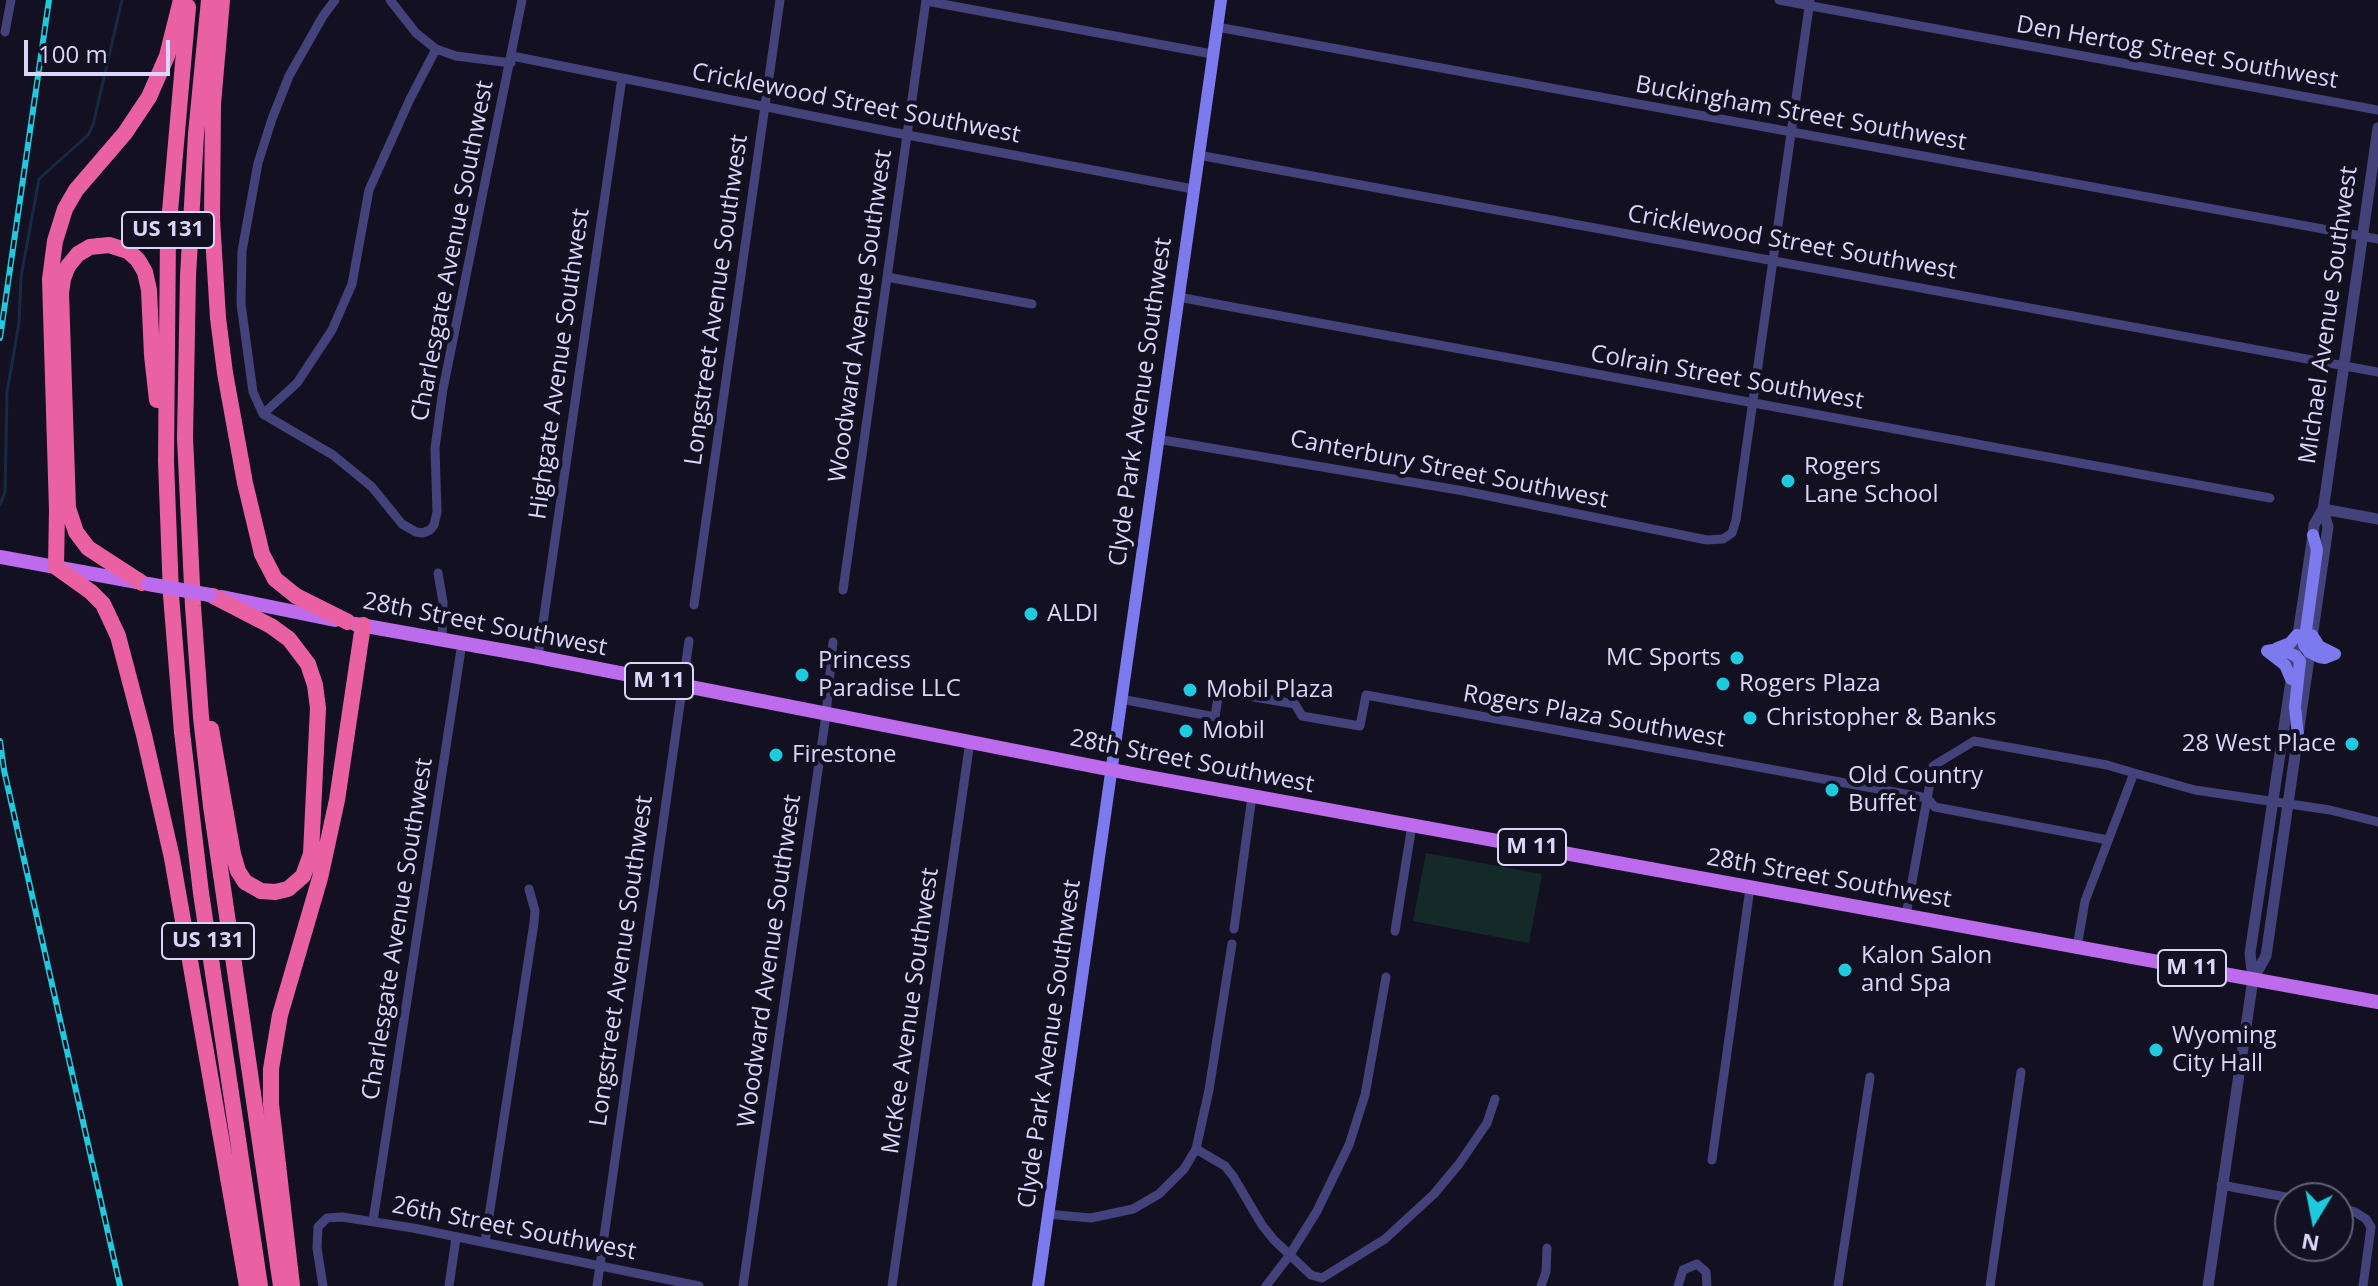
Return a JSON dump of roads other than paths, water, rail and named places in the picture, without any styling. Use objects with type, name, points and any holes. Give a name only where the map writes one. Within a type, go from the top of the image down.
[{"type":"highway","points":[[181,0],[167,56],[156,84],[125,133],[76,190],[65,209],[55,241],[50,279],[56,567],[103,604],[121,646],[174,872],[247,1286]]},
{"type":"highway","name":"US 131","points":[[188,0],[168,234],[166,461],[172,610],[201,893],[260,1286]]},
{"type":"highway","name":"US 131","points":[[209,0],[196,134],[186,346],[187,496],[196,656],[213,821],[281,1286]]},
{"type":"highway","points":[[222,0],[213,104],[212,219],[221,344],[245,483],[262,554],[275,579],[296,596],[356,624],[337,800],[320,878],[280,1015],[272,1059],[271,1104],[292,1286]]},
{"type":"highway","points":[[145,583],[88,548],[76,532],[68,508],[62,286],[68,266],[78,254],[90,247],[109,245],[128,251],[145,272],[149,290],[154,378],[166,461]]},
{"type":"highway","points":[[196,656],[238,871],[245,882],[261,891],[288,889],[303,876],[311,854],[318,708],[315,685],[308,664],[289,639],[271,626],[211,595]]},
{"type":"main road","name":"Clyde Park Avenue Southwest","points":[[1038,1286],[1221,0]]},
{"type":"main road","points":[[2313,535],[2317,550],[2304,643],[2310,652],[2325,658]]},
{"type":"main road","name":"28th Street Southwest","points":[[0,557],[538,657],[1111,770],[2378,1002]]},
{"type":"main road","points":[[2291,679],[2285,665],[2267,651],[2290,643],[2297,635]]},
{"type":"main road","points":[[2308,670],[2316,661],[2335,654],[2319,646],[2312,635]]},
{"type":"main road","points":[[2277,648],[2294,655],[2301,666],[2295,703],[2298,736]]},
{"type":"street","points":[[5,32],[11,0]]},
{"type":"street","points":[[335,0],[289,76],[272,119],[258,163],[242,251],[241,304],[253,392],[263,414],[297,383],[332,330],[352,284],[369,190],[436,49]]},
{"type":"street","name":"Cricklewood Street Southwest","points":[[390,0],[416,33],[436,49],[456,56],[512,59],[622,78],[1193,189]]},
{"type":"street","name":"Charlesgate Avenue Southwest","points":[[263,414],[333,455],[372,487],[410,530],[423,533],[434,525],[437,512],[435,448],[443,389],[522,0]]},
{"type":"street","name":"Longstreet Avenue Southwest","points":[[694,605],[780,0]]},
{"type":"street","points":[[926,0],[1212,54]]},
{"type":"street","name":"Woodward Avenue Southwest","points":[[843,590],[926,0]]},
{"type":"street","name":"Den Hertog Street Southwest","points":[[1779,0],[1809,3],[2378,110]]},
{"type":"street","points":[[1753,403],[1809,3]]},
{"type":"street","name":"Buckingham Street Southwest","points":[[1217,27],[2378,239]]},
{"type":"street","name":"Highgate Avenue Southwest","points":[[538,657],[622,78]]},
{"type":"street","name":"Michael Avenue Southwest","points":[[2253,979],[2250,953],[2272,801],[2314,525],[2323,509],[2378,128]]},
{"type":"street","name":"Cricklewood Street Southwest","points":[[1198,155],[2378,372]]},
{"type":"street","points":[[887,277],[1032,304]]},
{"type":"street","name":"Colrain Street Southwest","points":[[1178,297],[2270,498]]},
{"type":"street","name":"Canterbury Street Southwest","points":[[1157,439],[1449,488],[1707,540],[1723,539],[1732,533],[1753,403]]},
{"type":"street","points":[[2323,509],[2378,519]]},
{"type":"street","name":"Michael Avenue Southwest","points":[[2253,979],[2266,956],[2328,527],[2323,509]]},
{"type":"street","points":[[438,573],[443,602],[442,639]]},
{"type":"street","name":"Longstreet Avenue Southwest","points":[[597,1286],[689,641]]},
{"type":"street","name":"Woodward Avenue Southwest","points":[[743,1286],[826,715],[833,642]]},
{"type":"street","name":"Charlesgate Avenue Southwest","points":[[373,1221],[462,643]]},
{"type":"street","name":"Rogers Plaza Southwest","points":[[1121,699],[1215,717],[1219,691],[1295,704],[1302,716],[1360,726],[1366,695],[1927,798],[1935,807],[2108,840]]},
{"type":"street","name":"McKee Avenue Southwest","points":[[892,1286],[970,741]]},
{"type":"street","points":[[1906,915],[1933,766],[1974,741],[2113,766],[2195,790],[2330,810],[2378,822]]},
{"type":"street","points":[[2077,947],[2085,901],[2134,773]]},
{"type":"street","points":[[1234,929],[1252,796]]},
{"type":"street","points":[[1395,931],[1412,825]]},
{"type":"street","points":[[1712,1160],[1750,888]]},
{"type":"street","points":[[485,1242],[534,923],[535,911],[529,889]]},
{"type":"street","points":[[1047,1214],[1091,1218],[1133,1209],[1159,1194],[1178,1177],[1196,1149],[1209,1090],[1232,944]]},
{"type":"street","points":[[1266,1286],[1289,1256],[1323,1200],[1349,1145],[1365,1095],[1386,977]]},
{"type":"street","points":[[2208,1286],[2253,979]]},
{"type":"street","points":[[1990,1286],[2021,1072]]},
{"type":"street","points":[[1838,1286],[1870,1077]]},
{"type":"street","points":[[1196,1149],[1216,1160],[1233,1176],[1262,1225],[1289,1256],[1313,1276],[1322,1278],[1385,1239],[1419,1210],[1447,1180],[1487,1123],[1495,1099]]},
{"type":"street","points":[[2221,1185],[2274,1195]]},
{"type":"street","points":[[2354,1212],[2366,1219],[2371,1227],[2363,1286]]},
{"type":"street","name":"26th Street Southwest","points":[[323,1286],[316,1234],[322,1221],[342,1217],[485,1242],[699,1286]]},
{"type":"street","points":[[449,1286],[456,1238]]},
{"type":"street","points":[[1541,1286],[1546,1272],[1547,1248]]},
{"type":"street","points":[[1678,1286],[1683,1270],[1697,1264],[1706,1272],[1707,1286]]},
{"type":"waterway","points":[[0,505],[5,492],[7,392],[19,323],[21,277],[39,179],[88,135],[93,125],[122,0]]},
{"type":"railway","points":[[0,338],[49,0]]},
{"type":"railway","points":[[0,741],[120,1286]]},
{"type":"place","name":"Rogers Lane School","points":[[1788,481]]},
{"type":"place","name":"ALDI","points":[[1031,614]]},
{"type":"place","name":"MC Sports","points":[[1737,658]]},
{"type":"place","name":"Princess Paradise LLC","points":[[802,675]]},
{"type":"place","name":"Rogers Plaza","points":[[1723,684]]},
{"type":"place","name":"Mobil Plaza","points":[[1190,690]]},
{"type":"place","name":"Christopher & Banks","points":[[1750,718]]},
{"type":"place","name":"Mobil","points":[[1186,731]]},
{"type":"place","name":"28 West Place","points":[[2352,744]]},
{"type":"place","name":"Firestone","points":[[776,755]]},
{"type":"place","name":"Old Country Buffet","points":[[1832,790]]},
{"type":"place","name":"Kalon Salon and Spa","points":[[1845,970]]},
{"type":"place","name":"Wyoming City Hall","points":[[2156,1050]]}]
